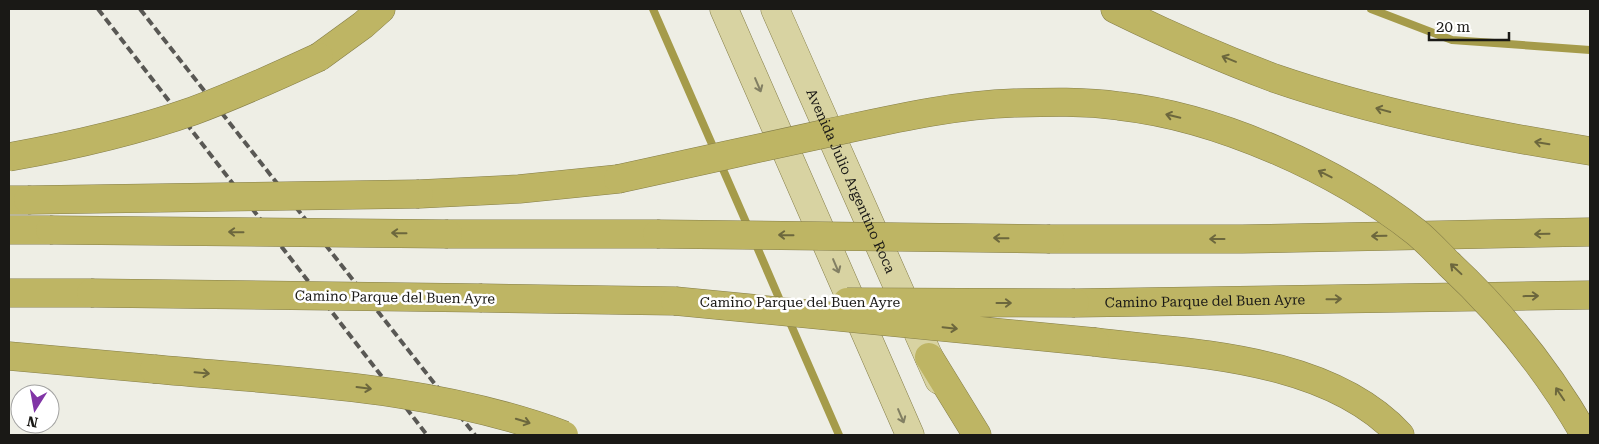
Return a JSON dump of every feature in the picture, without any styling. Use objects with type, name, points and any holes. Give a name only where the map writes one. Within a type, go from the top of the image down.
[{"type":"highway","points":[[9,157],[60,148],[118,134],[193,111],[257,86],[319,57],[363,25],[381,9]]},
{"type":"highway","points":[[1115,9],[1165,34],[1274,78],[1384,110],[1510,138],[1590,151]]},
{"type":"highway","points":[[18,200],[419,194],[519,189],[618,179],[906,116],[968,107],[1012,103],[1068,102],[1120,106],[1175,116],[1241,136],[1291,157],[1334,179],[1416,233],[1476,288],[1536,358],[1585,435]]},
{"type":"highway","points":[[9,230],[657,234],[1050,239],[1242,239],[1590,232]]},
{"type":"highway","name":"Camino Parque del Buen Ayre","points":[[9,293],[91,292],[670,301],[1075,303],[1590,295]]},
{"type":"highway","points":[[670,301],[1095,342],[1200,354],[1274,367],[1321,382],[1353,399],[1388,423],[1400,435]]},
{"type":"highway","points":[[9,356],[367,388],[490,411],[564,435]]},
{"type":"highway","points":[[929,357],[977,435]]},
{"type":"main road","points":[[724,9],[910,435]]},
{"type":"main road","points":[[739,9],[741,47]]},
{"type":"main road","name":"Avenida Julio Argentino Roca","points":[[775,9],[963,435]]},
{"type":"waterway","points":[[653,9],[749,229]]},
{"type":"waterway","points":[[1371,9],[1452,40],[1590,50]]},
{"type":"waterway","points":[[754,240],[782,305]]},
{"type":"waterway","points":[[788,318],[839,435]]},
{"type":"railway","points":[[98,9],[427,435]]},
{"type":"railway","points":[[140,9],[475,435]]}]
